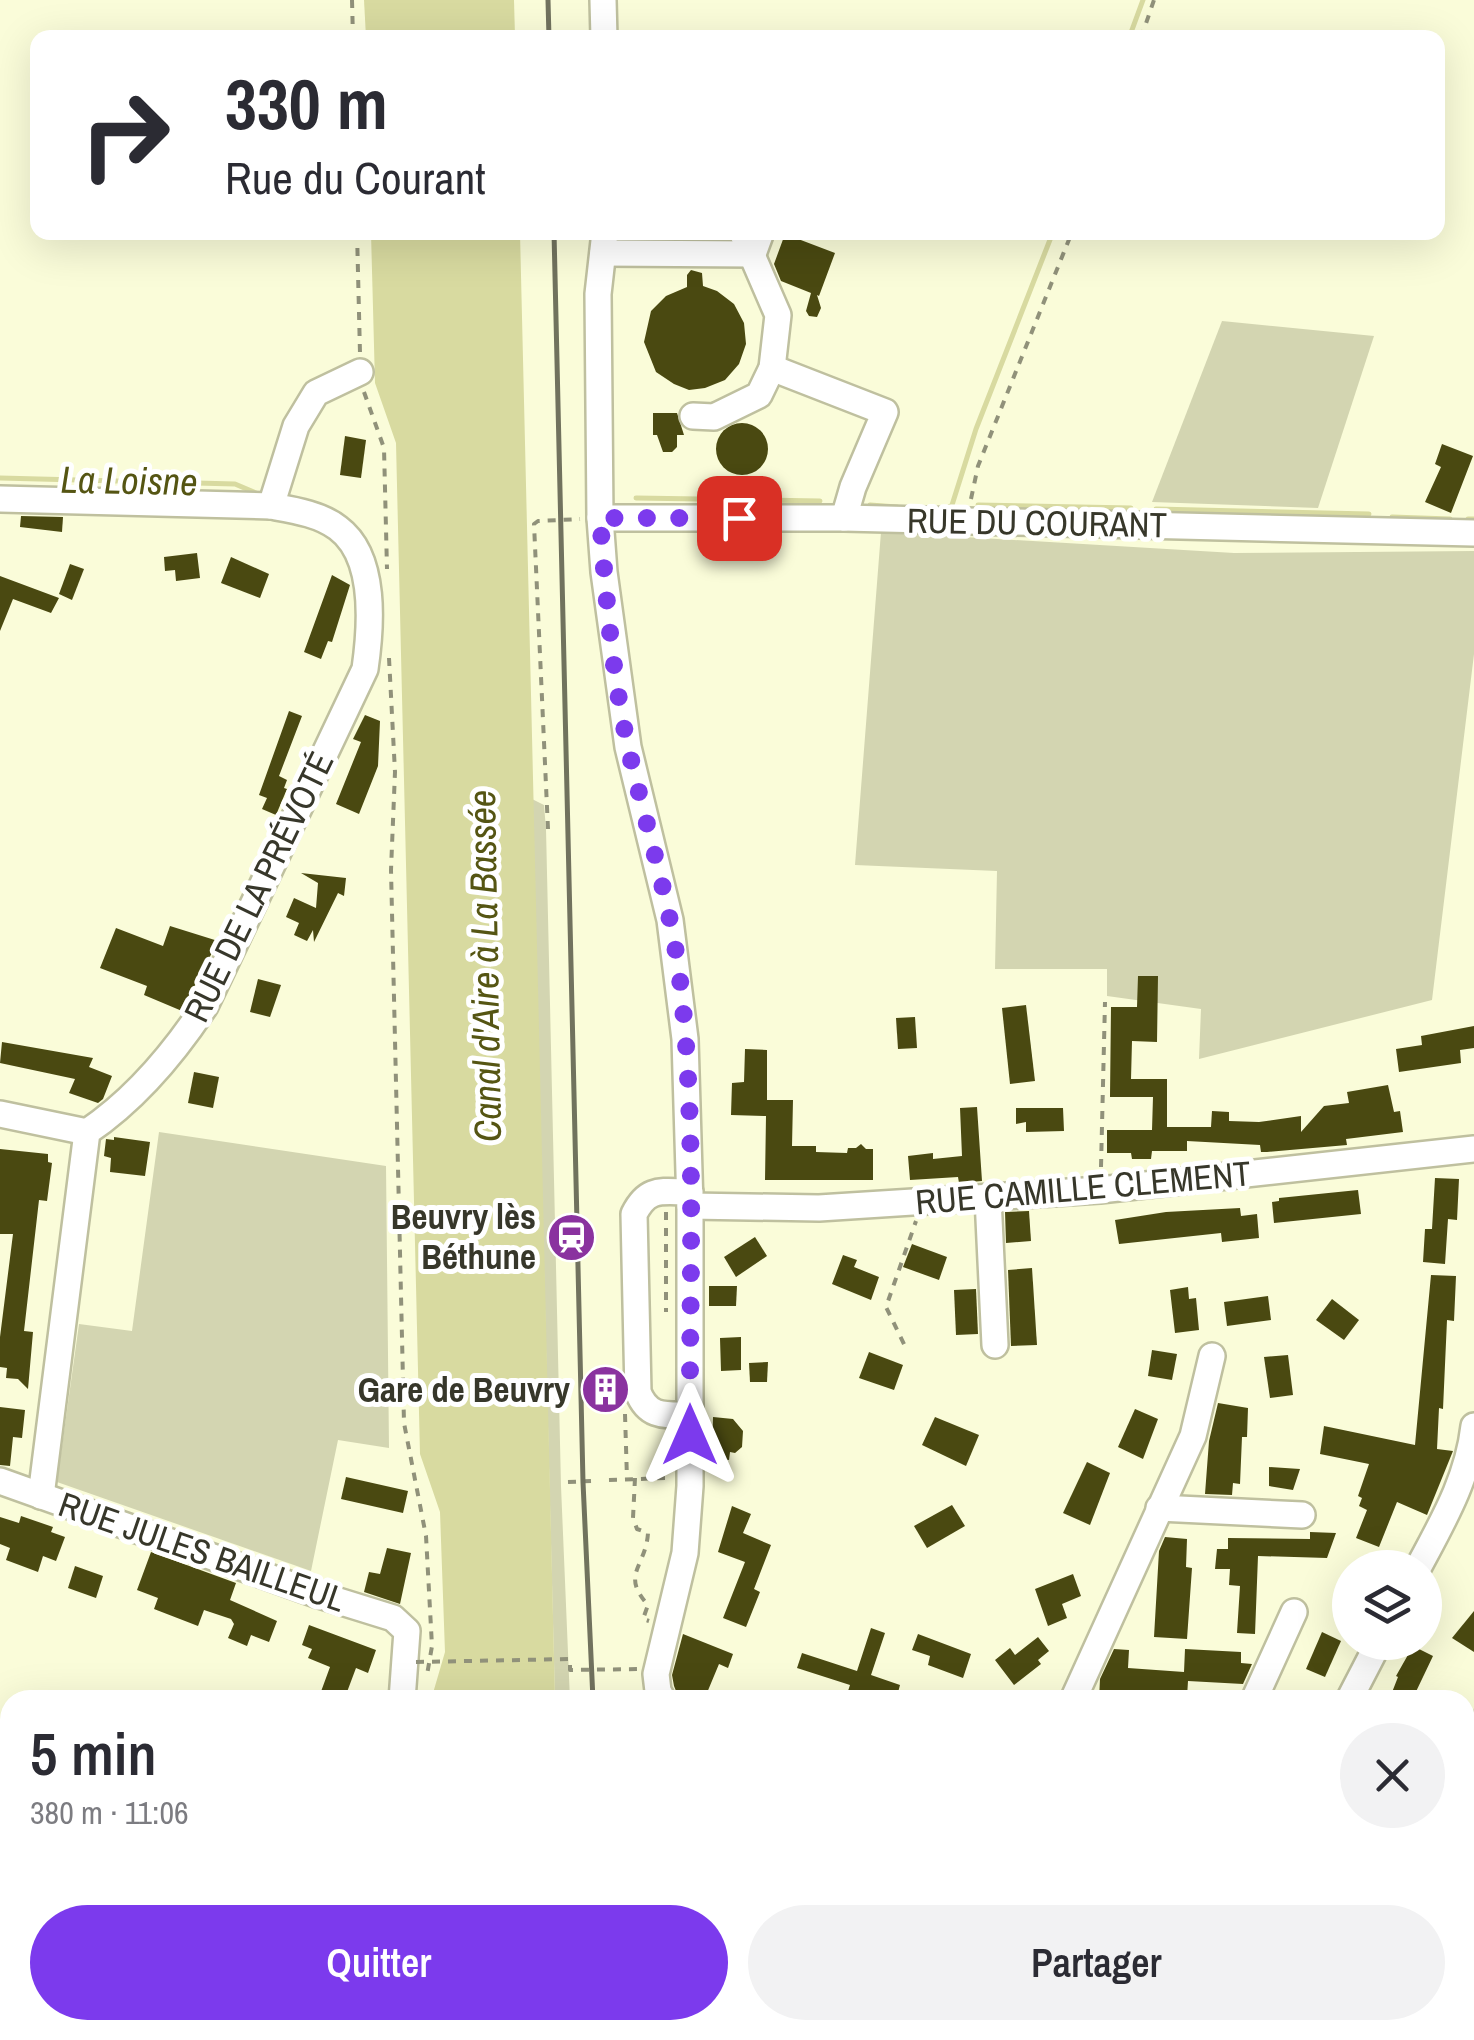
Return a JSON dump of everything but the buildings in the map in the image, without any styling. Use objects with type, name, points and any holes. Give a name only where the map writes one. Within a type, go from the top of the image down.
[{"type":"street","points":[[603,0],[604,30]]},
{"type":"street","points":[[660,1690],[656,1674],[685,1553],[690,1486],[690,1199],[680,984],[670,920],[625,728],[600,518],[598,294],[604,243],[752,240],[778,315],[772,368],[759,395],[714,417],[693,416]]},
{"type":"street","points":[[772,368],[884,412],[844,518]]},
{"type":"street","points":[[0,499],[271,506],[288,448],[316,392],[360,372]]},
{"type":"street","name":"RUE DE LA PRÉVOTÉ","points":[[87,1132],[110,1116],[184,1038],[205,1006],[365,669],[369,644],[366,576],[354,542],[336,526],[302,512],[271,506]]},
{"type":"street","name":"RUE DU COURANT","points":[[600,518],[844,518],[1474,533]]},
{"type":"street","points":[[0,1114],[87,1132],[41,1496]]},
{"type":"street","name":"RUE CAMILLE CLEMENT","points":[[638,1386],[634,1214],[642,1198],[652,1192],[690,1199],[819,1208],[1100,1190],[1474,1149]]},
{"type":"street","points":[[988,1198],[995,1345]]},
{"type":"street","points":[[1077,1690],[1193,1436],[1212,1356]]},
{"type":"street","points":[[638,1386],[644,1406],[654,1414],[690,1414]]},
{"type":"street","points":[[1428,1550],[1460,1490],[1474,1426]]},
{"type":"street","name":"RUE JULES BAILLEUL","points":[[0,1480],[404,1625],[412,1690]]},
{"type":"street","points":[[1159,1508],[1302,1515]]},
{"type":"street","points":[[1259,1690],[1294,1612]]},
{"type":"street","points":[[1355,1690],[1370,1660]]},
{"type":"path","points":[[352,0],[353,30]]},
{"type":"path","points":[[1144,30],[1154,0]]},
{"type":"path","points":[[357,240],[360,372],[365,398],[384,448],[387,572]]},
{"type":"path","points":[[966,523],[978,466],[1069,240]]},
{"type":"path","points":[[548,828],[534,524],[600,518]]},
{"type":"path","points":[[389,645],[395,772],[391,870],[404,1423],[426,1536],[432,1646],[414,1690]]},
{"type":"path","points":[[1100,1190],[1105,1002]]},
{"type":"path","points":[[904,1344],[886,1307],[922,1202]]},
{"type":"path","points":[[627,1479],[625,1388],[638,1386]]},
{"type":"path","points":[[635,1478],[633,1518],[637,1528],[648,1534],[647,1550],[634,1572],[635,1591],[648,1605],[643,1619],[666,1629]]},
{"type":"path","points":[[609,1480],[668,1478],[690,1486]]},
{"type":"path","points":[[568,1482],[591,1482]]},
{"type":"path","points":[[416,1662],[570,1658],[570,1670],[641,1668]]},
{"type":"shaded area","points":[[1222,321],[1374,336],[1318,508],[1152,502]]},
{"type":"shaded area","points":[[881,532],[1234,553],[1474,551],[1474,654],[1432,1000],[1199,1059],[1201,1009],[1107,996],[1107,969],[995,969],[997,871],[855,865]]},
{"type":"shaded area","points":[[532,799],[544,805],[546,829],[570,1690],[555,1690]]},
{"type":"shaded area","points":[[159,1132],[386,1166],[389,1448],[338,1440],[311,1571],[57,1482],[79,1324],[132,1331]]},
{"type":"water","points":[[364,0],[514,0],[515,30],[366,30]]},
{"type":"water","name":"Canal d'Aire à La Bassée","points":[[371,240],[520,240],[555,1690],[434,1690],[445,1652],[440,1512],[420,1454],[396,443],[375,383]]},
{"type":"waterway","points":[[1132,30],[1143,0]]},
{"type":"waterway","points":[[943,511],[952,505],[976,429],[1050,240]]},
{"type":"waterway","name":"La Loisne","points":[[0,478],[235,484],[256,493]]},
{"type":"waterway","points":[[636,498],[820,501]]},
{"type":"waterway","points":[[870,505],[897,507]]},
{"type":"waterway","points":[[978,505],[1131,508]]},
{"type":"waterway","points":[[1156,509],[1369,514]]},
{"type":"waterway","points":[[1392,517],[1450,519]]},
{"type":"waterway","points":[[1468,519],[1474,519]]},
{"type":"railway","points":[[548,0],[549,30]]},
{"type":"railway","points":[[554,240],[583,1482],[593,1690]]},
{"type":"place","name":"Beuvry lès Béthune","points":[[571,1237]]},
{"type":"place","name":"Gare de Beuvry","points":[[605,1390]]},
{"type":"route","points":[[690,1435],[690,1206],[680,984],[670,920],[628,747],[600,518],[739,518]]}]
